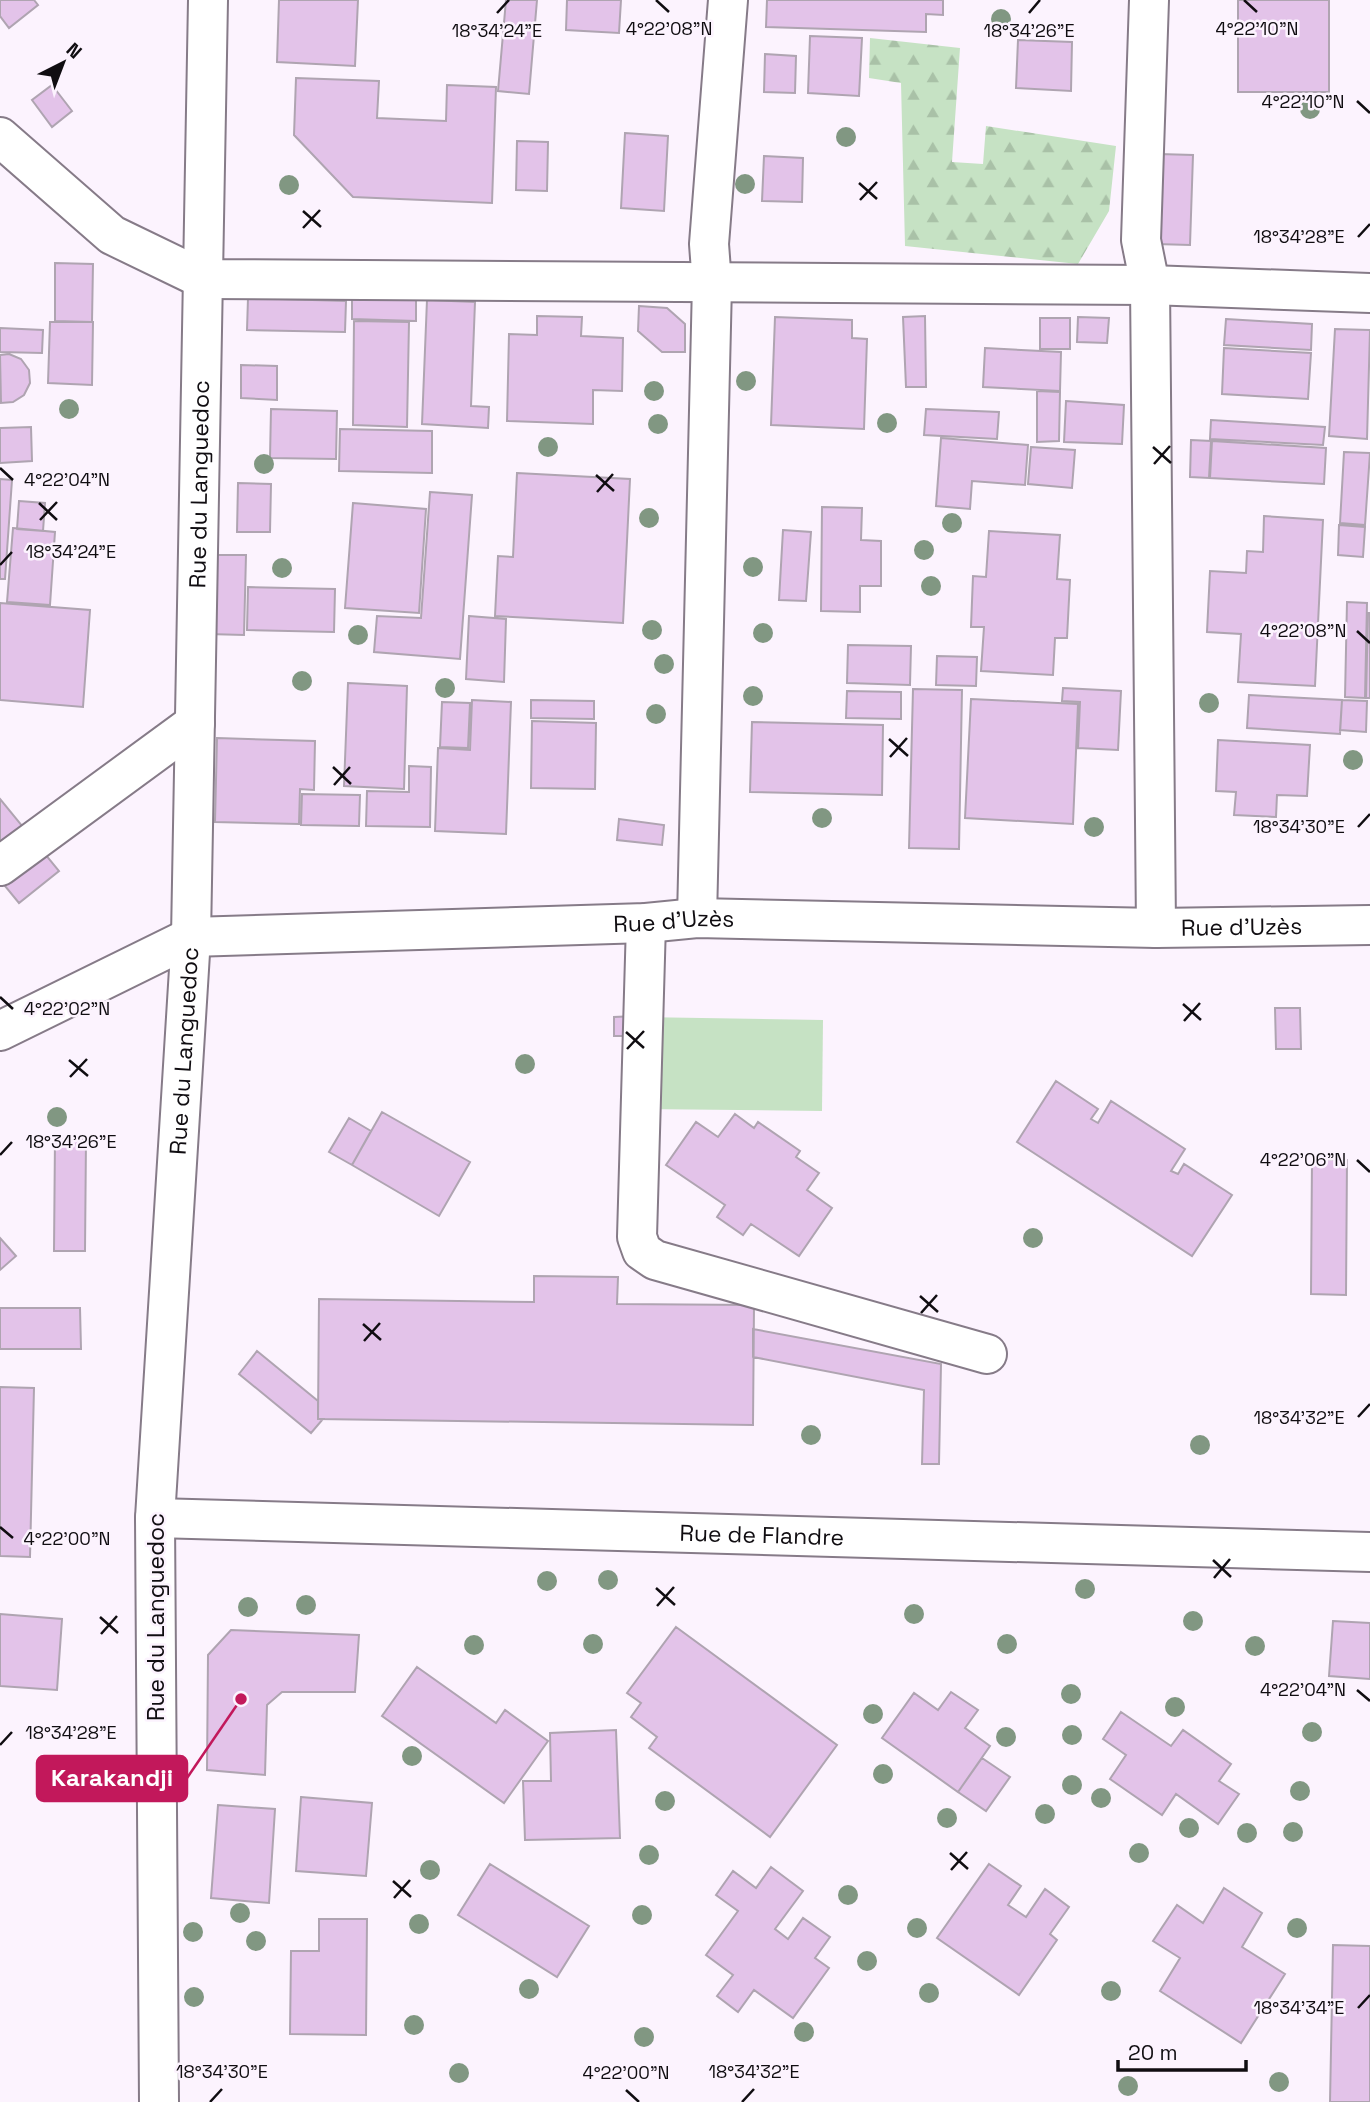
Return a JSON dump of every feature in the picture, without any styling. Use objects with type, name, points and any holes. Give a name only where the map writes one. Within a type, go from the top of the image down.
[{"type":"street","name":"Rue du Languedoc","points":[[159,2102],[155,1518],[191,937],[208,0]]},
{"type":"street","points":[[697,918],[712,284],[709,244],[728,0]]},
{"type":"street","points":[[1149,0],[1141,240],[1150,285],[1156,928]]},
{"type":"street","points":[[0,137],[112,235],[204,279],[1150,285],[1370,293]]},
{"type":"street","points":[[0,866],[195,723]]},
{"type":"street","name":"Rue d'Uzès","points":[[0,1031],[191,937],[646,923],[697,918],[1156,928],[1370,925]]},
{"type":"street","points":[[646,923],[637,1237],[642,1251],[655,1260],[987,1354]]},
{"type":"street","name":"Rue de Flandre","points":[[155,1518],[1370,1552]]},
{"type":"green space","points":[[870,38],[960,48],[952,162],[983,164],[986,126],[1116,146],[1109,211],[1078,264],[905,246],[901,83],[869,78]]},
{"type":"green space","points":[[640,1017],[823,1020],[822,1111],[640,1109]]},
{"type":"building","points":[[0,0],[34,0],[38,5],[9,28],[0,16]]},
{"type":"building","points":[[279,0],[358,0],[355,66],[277,62]]},
{"type":"building","points":[[506,0],[537,0],[529,94],[498,91]]},
{"type":"building","points":[[567,0],[621,0],[619,33],[566,30]]},
{"type":"building","points":[[767,0],[943,0],[943,15],[926,14],[926,32],[766,27]]},
{"type":"building","points":[[1238,0],[1329,0],[1329,92],[1238,92]]},
{"type":"building","points":[[810,36],[862,38],[859,96],[808,93]]},
{"type":"building","points":[[1018,40],[1072,42],[1071,91],[1016,88]]},
{"type":"building","points":[[765,54],[796,56],[795,93],[764,92]]},
{"type":"building","points":[[296,78],[379,81],[377,118],[446,121],[447,85],[496,87],[492,203],[353,197],[294,135]]},
{"type":"building","points":[[52,85],[72,111],[52,127],[32,100]]},
{"type":"building","points":[[625,133],[668,136],[664,211],[621,208]]},
{"type":"building","points":[[517,141],[548,142],[547,191],[516,190]]},
{"type":"building","points":[[1159,154],[1193,155],[1190,245],[1156,244]]},
{"type":"building","points":[[764,156],[803,158],[802,202],[762,201]]},
{"type":"building","points":[[55,263],[93,264],[92,322],[55,321]]},
{"type":"building","points":[[248,298],[346,301],[345,332],[247,330]]},
{"type":"building","points":[[352,298],[416,299],[416,321],[352,319]]},
{"type":"building","points":[[427,300],[475,302],[471,406],[489,407],[488,428],[422,424]]},
{"type":"building","points":[[639,306],[667,308],[685,324],[685,352],[662,352],[638,331]]},
{"type":"building","points":[[537,316],[582,317],[581,336],[623,338],[622,391],[593,390],[593,424],[507,421],[509,334],[537,335]]},
{"type":"building","points":[[925,316],[926,387],[906,387],[903,317]]},
{"type":"building","points":[[775,317],[852,320],[852,338],[867,339],[864,429],[771,425]]},
{"type":"building","points":[[1078,317],[1109,318],[1107,343],[1077,342]]},
{"type":"building","points":[[1040,318],[1070,318],[1070,349],[1040,349]]},
{"type":"building","points":[[1226,319],[1312,324],[1311,350],[1224,345]]},
{"type":"building","points":[[354,321],[409,322],[407,427],[353,425]]},
{"type":"building","points":[[50,322],[93,322],[92,385],[48,383]]},
{"type":"building","points":[[0,328],[43,330],[42,353],[0,352]]},
{"type":"building","points":[[1335,329],[1370,330],[1367,439],[1329,436]]},
{"type":"building","points":[[985,348],[1061,352],[1060,391],[983,387]]},
{"type":"building","points":[[1224,348],[1311,353],[1308,399],[1222,394]]},
{"type":"building","points":[[9,354],[21,359],[29,370],[30,383],[24,395],[13,402],[1,403],[0,355]]},
{"type":"building","points":[[241,365],[277,366],[277,400],[241,398]]},
{"type":"building","points":[[1037,391],[1060,392],[1059,441],[1037,442]]},
{"type":"building","points":[[1066,401],[1124,405],[1122,444],[1064,442]]},
{"type":"building","points":[[271,409],[337,411],[336,459],[270,458]]},
{"type":"building","points":[[926,409],[999,412],[997,439],[924,435]]},
{"type":"building","points":[[1211,420],[1325,427],[1323,445],[1210,439]]},
{"type":"building","points":[[31,427],[32,461],[0,463],[0,428]]},
{"type":"building","points":[[340,429],[432,431],[432,473],[339,471]]},
{"type":"building","points":[[941,438],[1028,445],[1025,485],[972,481],[970,509],[936,506]]},
{"type":"building","points":[[1191,440],[1211,441],[1209,478],[1190,477]]},
{"type":"building","points":[[1212,441],[1326,448],[1324,484],[1210,478]]},
{"type":"building","points":[[1031,447],[1075,450],[1072,488],[1028,484]]},
{"type":"building","points":[[1344,452],[1370,453],[1365,525],[1340,523]]},
{"type":"building","points":[[517,473],[630,479],[623,623],[495,616],[498,556],[513,557]]},
{"type":"building","points":[[0,479],[12,480],[5,579],[0,579]]},
{"type":"building","points":[[238,483],[271,484],[270,532],[237,532]]},
{"type":"building","points":[[430,492],[472,495],[460,659],[374,652],[377,616],[421,618]]},
{"type":"building","points":[[19,501],[45,503],[43,531],[17,529]]},
{"type":"building","points":[[353,503],[426,509],[419,613],[345,608]]},
{"type":"building","points":[[822,507],[862,508],[861,540],[881,541],[881,586],[860,586],[860,612],[821,611]]},
{"type":"building","points":[[1264,516],[1323,520],[1315,686],[1238,682],[1241,634],[1207,632],[1210,571],[1246,573],[1247,551],[1263,552]]},
{"type":"building","points":[[1339,525],[1365,527],[1363,557],[1338,555]]},
{"type":"building","points":[[13,528],[55,532],[50,605],[7,602]]},
{"type":"building","points":[[783,530],[811,532],[806,601],[779,600]]},
{"type":"building","points":[[989,531],[1060,535],[1057,579],[1070,580],[1067,638],[1055,638],[1053,675],[981,671],[984,627],[971,627],[973,576],[986,577]]},
{"type":"building","points":[[209,555],[246,555],[244,635],[208,634]]},
{"type":"building","points":[[248,587],[335,589],[334,632],[247,630]]},
{"type":"building","points":[[1347,602],[1367,603],[1365,698],[1345,697]]},
{"type":"building","points":[[0,603],[90,610],[83,707],[0,700]]},
{"type":"building","points":[[1368,613],[1370,698],[1366,698]]},
{"type":"building","points":[[469,616],[506,619],[504,682],[466,679]]},
{"type":"building","points":[[848,645],[911,646],[910,685],[847,683]]},
{"type":"building","points":[[937,656],[977,657],[976,686],[936,685]]},
{"type":"building","points":[[348,683],[407,686],[404,789],[344,786]]},
{"type":"building","points":[[1063,688],[1121,691],[1118,750],[1078,748],[1080,702],[1062,701]]},
{"type":"building","points":[[913,689],[962,690],[959,849],[909,848]]},
{"type":"building","points":[[847,691],[901,692],[901,719],[846,718]]},
{"type":"building","points":[[1249,695],[1342,700],[1340,734],[1247,728]]},
{"type":"building","points":[[971,699],[1078,704],[1073,824],[965,818]]},
{"type":"building","points":[[472,700],[511,702],[506,834],[435,831],[438,748],[470,750]]},
{"type":"building","points":[[531,700],[594,701],[594,719],[531,718]]},
{"type":"building","points":[[1342,700],[1367,701],[1366,732],[1340,730]]},
{"type":"building","points":[[442,702],[470,703],[468,748],[440,747]]},
{"type":"building","points":[[532,721],[596,723],[595,789],[531,788]]},
{"type":"building","points":[[752,722],[883,725],[882,795],[750,792]]},
{"type":"building","points":[[217,738],[315,741],[314,790],[300,789],[299,824],[215,822]]},
{"type":"building","points":[[1218,740],[1310,745],[1307,796],[1277,795],[1276,817],[1234,815],[1236,792],[1216,791]]},
{"type":"building","points":[[409,766],[431,767],[430,827],[366,826],[367,791],[409,792]]},
{"type":"building","points":[[302,794],[360,795],[359,826],[301,825]]},
{"type":"building","points":[[0,799],[59,871],[19,903],[0,880]]},
{"type":"building","points":[[619,819],[664,825],[662,845],[617,840]]},
{"type":"building","points":[[1275,1008],[1300,1008],[1301,1049],[1276,1049]]},
{"type":"building","points":[[636,1016],[636,1036],[614,1036],[614,1017]]},
{"type":"building","points":[[1056,1081],[1098,1109],[1091,1119],[1098,1123],[1111,1101],[1185,1149],[1171,1171],[1178,1174],[1184,1164],[1232,1195],[1192,1256],[1017,1142]]},
{"type":"building","points":[[382,1112],[470,1162],[439,1216],[352,1165]]},
{"type":"building","points":[[735,1114],[754,1128],[758,1122],[800,1151],[796,1157],[819,1173],[807,1190],[832,1208],[799,1256],[751,1224],[743,1235],[717,1217],[725,1205],[666,1165],[696,1122],[718,1137]]},
{"type":"building","points":[[349,1118],[371,1131],[352,1165],[329,1152]]},
{"type":"building","points":[[55,1138],[86,1139],[85,1251],[54,1251]]},
{"type":"building","points":[[1312,1159],[1347,1160],[1346,1295],[1311,1294]]},
{"type":"building","points":[[0,1238],[16,1256],[0,1270]]},
{"type":"building","points":[[534,1276],[618,1277],[617,1304],[754,1305],[753,1425],[318,1419],[319,1299],[534,1302]]},
{"type":"building","points":[[0,1308],[80,1308],[81,1349],[0,1349]]},
{"type":"building","points":[[753,1329],[941,1364],[939,1464],[922,1464],[924,1390],[753,1357]]},
{"type":"building","points":[[257,1351],[318,1401],[318,1419],[323,1419],[311,1433],[239,1374]]},
{"type":"building","points":[[0,1387],[34,1388],[30,1557],[0,1556]]},
{"type":"building","points":[[0,1614],[62,1619],[57,1690],[0,1686]]},
{"type":"building","points":[[1333,1621],[1370,1623],[1370,1679],[1329,1676]]},
{"type":"building","points":[[676,1627],[837,1745],[770,1837],[649,1748],[657,1737],[631,1717],[641,1703],[627,1693]]},
{"type":"building","points":[[231,1630],[359,1635],[355,1692],[282,1692],[267,1705],[265,1775],[207,1770],[208,1655]]},
{"type":"building","points":[[417,1667],[496,1723],[505,1710],[548,1741],[504,1803],[382,1716]]},
{"type":"building","points":[[951,1692],[978,1710],[965,1728],[990,1746],[958,1792],[882,1738],[914,1693],[938,1710]]},
{"type":"building","points":[[1121,1712],[1171,1746],[1183,1730],[1231,1764],[1219,1781],[1239,1794],[1218,1824],[1176,1794],[1162,1815],[1110,1779],[1126,1755],[1103,1739]]},
{"type":"building","points":[[616,1730],[620,1838],[525,1840],[523,1781],[551,1781],[550,1733]]},
{"type":"building","points":[[982,1758],[1010,1777],[986,1811],[958,1792]]},
{"type":"building","points":[[301,1797],[372,1803],[366,1876],[296,1871]]},
{"type":"building","points":[[218,1805],[275,1809],[269,1903],[211,1898]]},
{"type":"building","points":[[490,1864],[589,1926],[557,1977],[458,1915]]},
{"type":"building","points":[[989,1864],[1021,1886],[1008,1905],[1026,1917],[1045,1889],[1069,1907],[1050,1934],[1057,1940],[1019,1995],[937,1938]]},
{"type":"building","points":[[771,1867],[803,1891],[775,1929],[788,1939],[803,1918],[830,1937],[815,1958],[829,1968],[793,2018],[754,1990],[738,2012],[717,1996],[733,1975],[706,1955],[738,1911],[716,1895],[733,1871],[756,1888]]},
{"type":"building","points":[[1224,1888],[1262,1913],[1242,1947],[1285,1974],[1241,2043],[1160,1991],[1180,1958],[1153,1941],[1177,1905],[1203,1923]]},
{"type":"building","points":[[319,1919],[367,1919],[366,2035],[290,2034],[291,1951],[319,1951]]},
{"type":"building","points":[[1333,1945],[1370,1946],[1370,2102],[1330,2102]]},
{"type":"place","name":"Karakandji","points":[[241,1699]]}]
